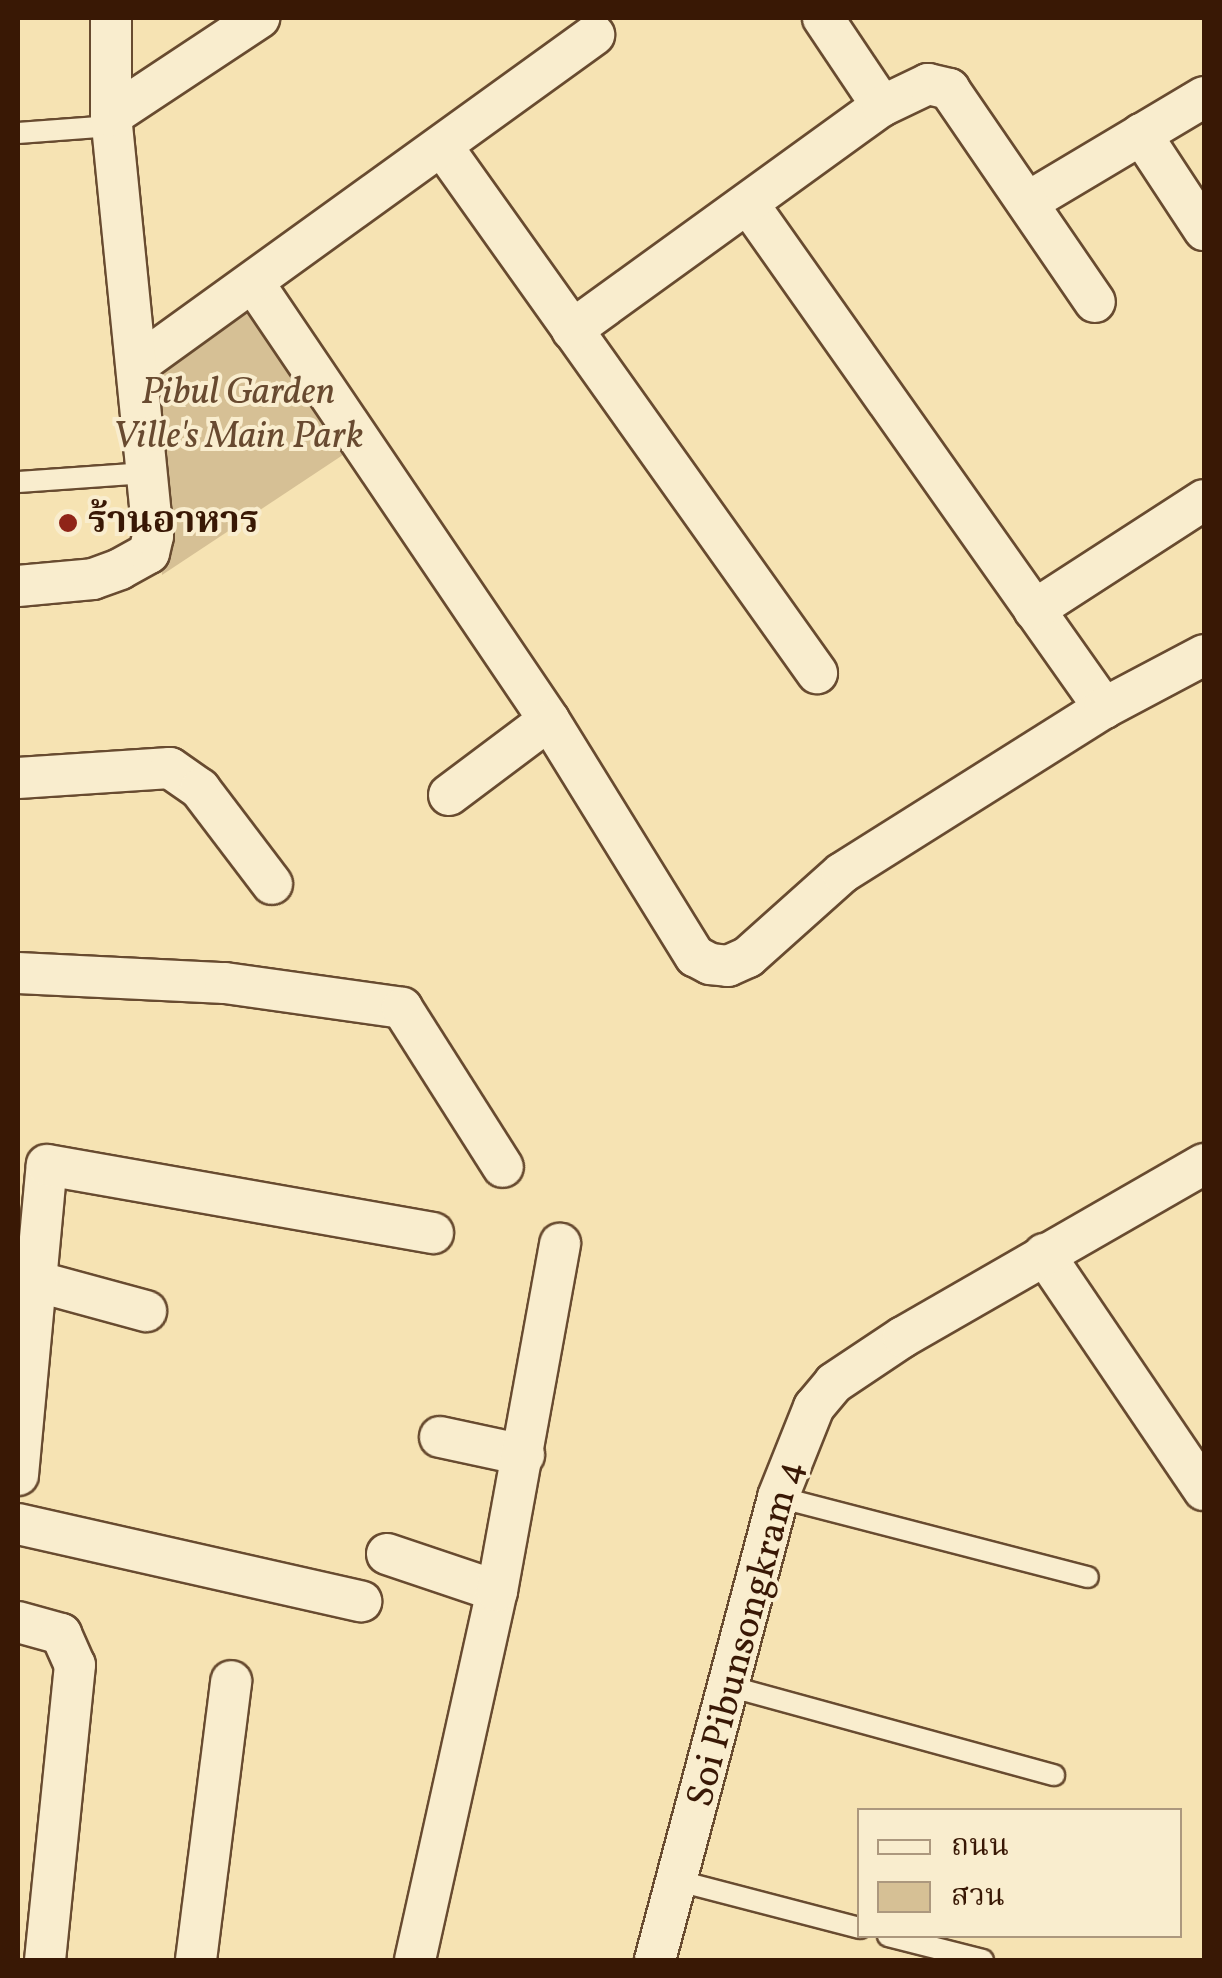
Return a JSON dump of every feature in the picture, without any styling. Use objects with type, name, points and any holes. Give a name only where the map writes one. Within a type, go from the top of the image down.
[{"type":"street","points":[[18,586],[92,579],[150,553],[147,473],[112,121],[112,18]]},
{"type":"street","points":[[112,121],[259,18]]},
{"type":"street","points":[[823,18],[882,106]]},
{"type":"street","points":[[137,365],[594,35]]},
{"type":"street","points":[[572,330],[882,106],[928,84],[949,89],[1094,302]]},
{"type":"street","points":[[1028,202],[1204,96]]},
{"type":"street","points":[[1141,134],[1204,230]]},
{"type":"street","points":[[442,146],[817,673]]},
{"type":"street","points":[[749,204],[1104,708]]},
{"type":"street","points":[[253,282],[549,720],[696,956],[728,966],[748,957],[842,873],[1104,708],[1204,655]]},
{"type":"street","points":[[1034,610],[1204,500]]},
{"type":"street","points":[[450,795],[549,720]]},
{"type":"street","points":[[18,778],[170,768],[185,774],[272,884]]},
{"type":"street","points":[[18,973],[225,983],[402,1008],[503,1166]]},
{"type":"street","name":"Soi Pibunsongkram 4","points":[[654,1960],[732,1687],[778,1497],[814,1407],[834,1383],[1044,1254],[1204,1164]]},
{"type":"street","points":[[18,1475],[47,1165],[432,1233]]},
{"type":"street","points":[[415,1960],[497,1591],[560,1244]]},
{"type":"street","points":[[1044,1254],[1204,1490]]},
{"type":"street","points":[[38,1282],[146,1311]]},
{"type":"street","points":[[440,1437],[524,1454]]},
{"type":"street","points":[[18,1524],[360,1602]]},
{"type":"street","points":[[387,1554],[497,1591]]},
{"type":"street","points":[[18,1622],[60,1634],[74,1665],[44,1960]]},
{"type":"street","points":[[196,1960],[230,1681]]},
{"type":"lane","points":[[18,133],[112,121]]},
{"type":"lane","points":[[18,482],[147,473]]},
{"type":"lane","points":[[778,1497],[1088,1577]]},
{"type":"lane","points":[[732,1687],[1054,1775]]},
{"type":"lane","points":[[678,1881],[857,1927]]},
{"type":"lane","points":[[896,1938],[983,1960]]},
{"type":"green space","name":"Pibul Garden Ville's Main Park","points":[[258,289],[367,439],[162,575],[143,369]]},
{"type":"place","name":"ร้านอาหาร","points":[[68,523]]}]
